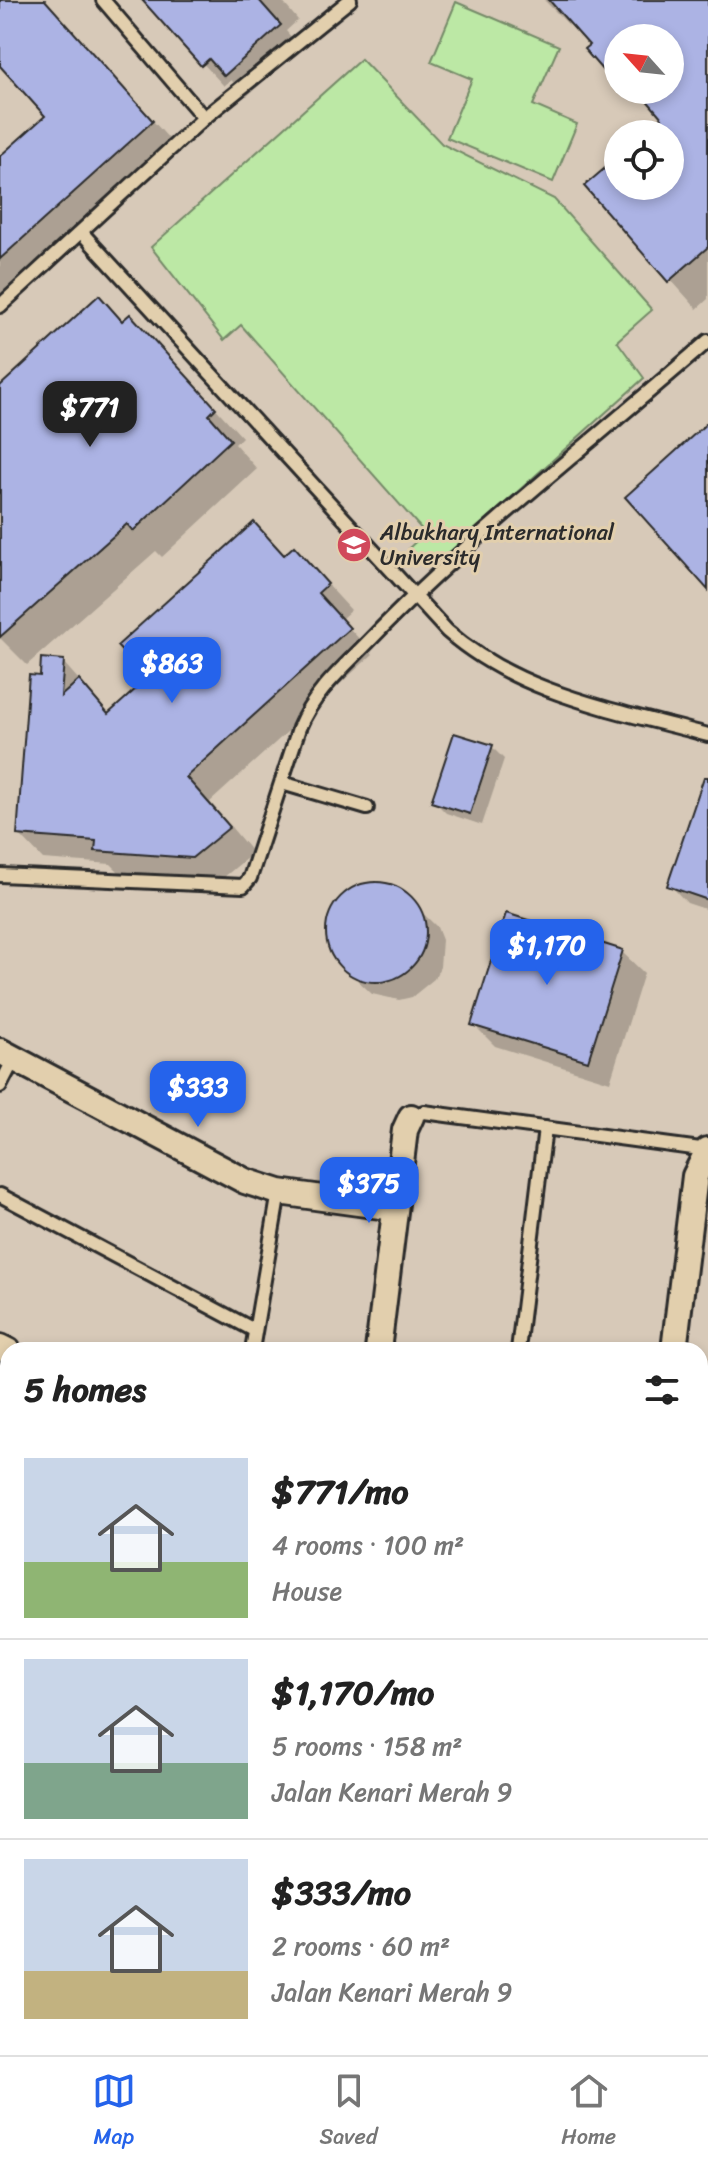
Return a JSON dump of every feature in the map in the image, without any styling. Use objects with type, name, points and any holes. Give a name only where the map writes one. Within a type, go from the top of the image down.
[{"type":"street","points":[[7,1055],[245,1181],[279,1192],[395,1208]]},
{"type":"street","points":[[379,1342],[405,1130],[411,1117]]},
{"type":"street","points":[[675,1342],[695,1176],[708,1150]]},
{"type":"lane","points":[[103,0],[204,118]]},
{"type":"lane","points":[[0,306],[204,118],[350,0]]},
{"type":"lane","points":[[82,233],[467,649],[523,681],[708,735]]},
{"type":"lane","points":[[0,875],[243,886],[250,878],[308,707],[414,594],[708,341]]},
{"type":"lane","points":[[282,783],[367,808]]},
{"type":"lane","points":[[0,1086],[7,1055]]},
{"type":"lane","points":[[411,1117],[424,1112],[708,1150]]},
{"type":"lane","points":[[519,1342],[545,1128]]},
{"type":"lane","points":[[253,1342],[279,1192]]},
{"type":"lane","points":[[0,1195],[254,1330]]},
{"type":"green space","points":[[456,2],[559,46],[533,105],[577,124],[553,182],[447,138],[472,79],[431,62]]},
{"type":"green space","points":[[361,59],[442,144],[554,199],[652,310],[617,341],[644,378],[446,556],[424,566],[409,548],[425,533],[241,325],[224,340],[151,247]]},
{"type":"building","points":[[0,0],[45,0],[153,121],[0,259],[0,156],[45,116],[0,66]]},
{"type":"building","points":[[142,0],[259,0],[281,25],[224,76],[209,59],[201,66]]},
{"type":"building","points":[[549,0],[708,0],[708,247],[668,282],[584,186],[604,169],[604,200],[684,200],[684,120],[660,120],[662,118],[650,104],[684,104],[684,24],[604,24],[604,72],[584,49],[589,45]]},
{"type":"building","points":[[99,295],[122,321],[130,314],[216,408],[209,415],[231,440],[133,531],[127,524],[0,637],[0,386]]},
{"type":"building","points":[[708,422],[708,590],[625,497]]},
{"type":"building","points":[[254,522],[284,555],[294,546],[328,584],[318,593],[350,628],[186,777],[230,827],[192,858],[95,851],[96,841],[17,835],[29,675],[40,676],[41,658],[64,660],[61,696],[79,680],[108,714],[147,679],[117,646]]},
{"type":"building","points":[[454,733],[493,745],[470,814],[431,802]]},
{"type":"building","points":[[704,777],[708,777],[708,900],[667,886]]},
{"type":"building","points":[[376,882],[395,885],[412,896],[423,913],[426,932],[423,951],[412,968],[395,979],[376,982],[357,979],[340,968],[329,951],[326,932],[329,913],[340,896],[357,885]]},
{"type":"building","points":[[506,913],[623,950],[588,1061],[471,1025]]},
{"type":"place","name":"Albukhary International University","points":[[354,545]]}]
